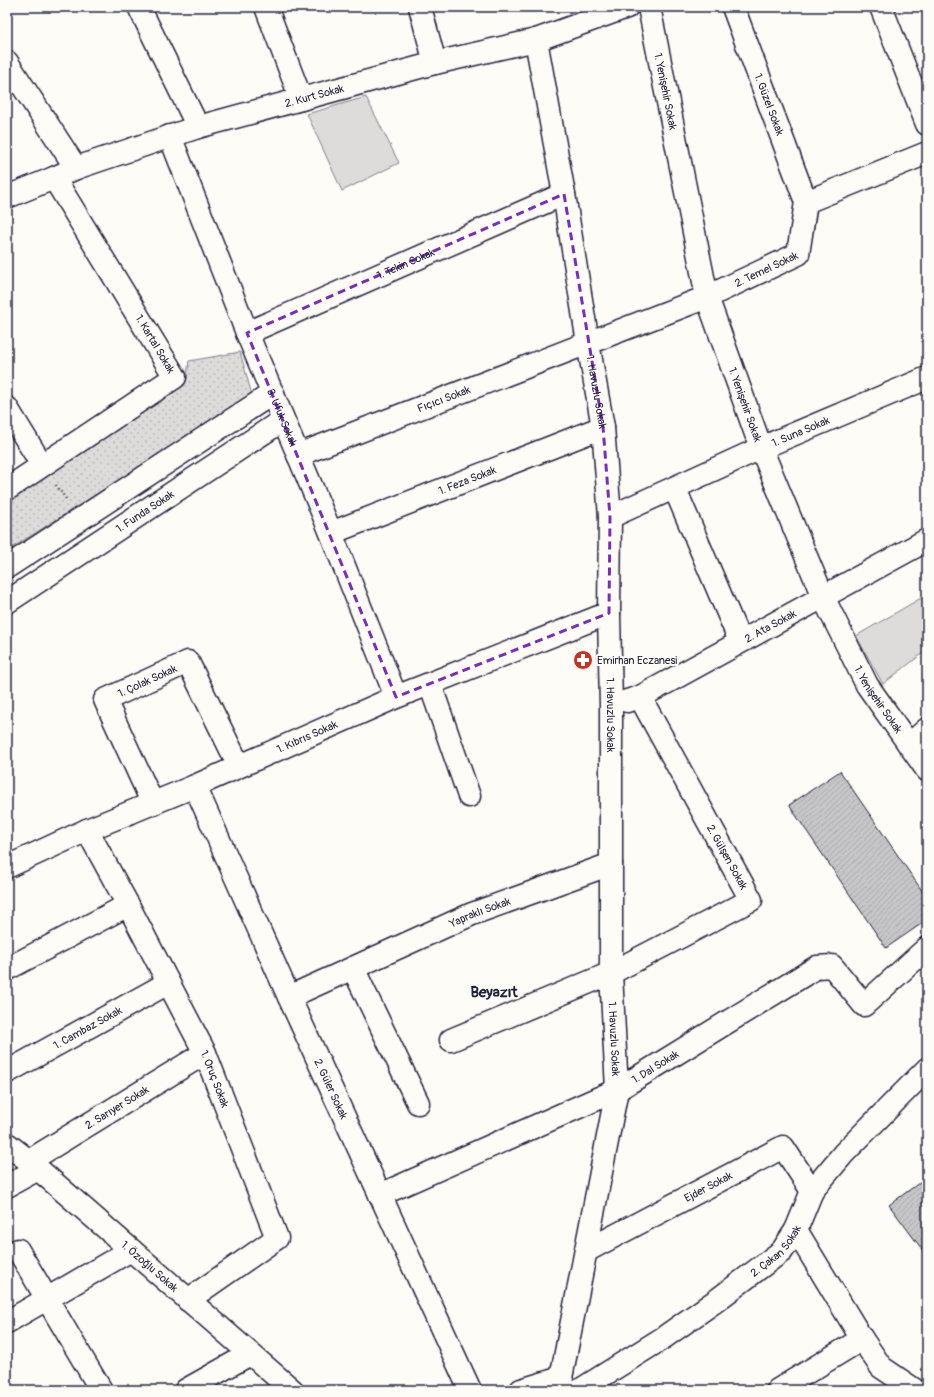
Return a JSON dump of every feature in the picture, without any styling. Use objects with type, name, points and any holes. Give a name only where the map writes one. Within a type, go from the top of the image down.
[{"type":"street","points":[[139,7],[198,127]]},
{"type":"street","points":[[266,7],[301,99]]},
{"type":"street","points":[[420,7],[435,63]]},
{"type":"street","name":"2. Kurt Sokak","points":[[7,197],[76,168],[198,127],[435,63],[536,40],[593,13],[627,7]]},
{"type":"street","name":"1. Yenişehir Sokak","points":[[649,7],[707,297],[761,448],[823,597],[867,685],[927,770]]},
{"type":"street","name":"1. Güzel Sokak","points":[[733,7],[806,202]]},
{"type":"street","points":[[881,7],[927,124]]},
{"type":"street","name":"1. Havuzlu Sokak","points":[[536,40],[564,194],[603,427],[610,517],[609,612],[611,706],[611,973],[617,1090],[586,1251],[563,1384]]},
{"type":"street","points":[[7,62],[76,168]]},
{"type":"street","name":"3. Ufuk Sokak","points":[[170,136],[247,333],[331,533],[396,697]]},
{"type":"street","points":[[806,202],[927,153]]},
{"type":"street","name":"1. Kartal Sokak","points":[[7,489],[175,377],[54,178]]},
{"type":"street","name":"1. Tekin Sokak","points":[[247,333],[564,194]]},
{"type":"street","name":"2. Temel Sokak","points":[[588,343],[707,297],[798,254],[806,202]]},
{"type":"street","name":"Fıçıcı Sokak","points":[[298,456],[588,343]]},
{"type":"street","name":"1. Suna Sokak","points":[[610,517],[675,489],[761,448],[927,378]]},
{"type":"street","points":[[7,567],[273,393]]},
{"type":"street","points":[[7,408],[42,465]]},
{"type":"street","name":"1. Funda Sokak","points":[[7,602],[284,420]]},
{"type":"street","name":"1. Feza Sokak","points":[[331,533],[603,427]]},
{"type":"street","points":[[675,489],[740,642]]},
{"type":"street","name":"2. Ata Sokak","points":[[611,706],[640,697],[927,540]]},
{"type":"street","name":"1. Kıbrıs Sokak","points":[[7,867],[87,830],[195,786],[396,697],[609,612]]},
{"type":"street","name":"1. Çolak Sokak","points":[[153,804],[105,700],[188,662],[239,766]]},
{"type":"street","points":[[430,684],[469,796]]},
{"type":"street","name":"2. Gülşen Sokak","points":[[611,973],[751,900],[640,697]]},
{"type":"street","points":[[908,745],[927,729]]},
{"type":"street","name":"2. Güler Sokak","points":[[195,786],[289,997],[470,1390]]},
{"type":"street","name":"1. Oruç Sokak","points":[[87,830],[128,904],[205,1053],[277,1238],[188,1300]]},
{"type":"street","name":"Yapraklı Sokak","points":[[289,997],[472,914],[611,864]]},
{"type":"street","points":[[7,969],[128,904]]},
{"type":"street","name":"1. Dal Sokak","points":[[380,1195],[617,1090],[817,966],[832,966],[864,1005],[927,948]]},
{"type":"street","points":[[353,968],[418,1103]]},
{"type":"street","points":[[451,1040],[611,973]]},
{"type":"street","name":"1. Cambaz Sokak","points":[[7,1072],[168,983]]},
{"type":"street","name":"2. Sarıyer Sokak","points":[[7,1186],[34,1165],[205,1053]]},
{"type":"street","name":"2. Çakan Sokak","points":[[580,1390],[663,1338],[782,1251],[796,1230],[812,1191],[844,1153],[927,1069]]},
{"type":"street","name":"1. Özoğlu Sokak","points":[[7,1144],[34,1165],[292,1390]]},
{"type":"street","name":"Ejder Sokak","points":[[586,1251],[784,1147],[812,1191]]},
{"type":"street","points":[[796,1230],[862,1339],[882,1367],[914,1389]]},
{"type":"street","points":[[18,1250],[101,1390]]},
{"type":"street","points":[[7,1322],[131,1250]]},
{"type":"street","points":[[778,1390],[862,1339]]},
{"type":"street","points":[[186,1390],[218,1382],[250,1354]]},
{"type":"street","points":[[521,1390],[563,1384]]},
{"type":"path","points":[[42,465],[80,519]]},
{"type":"highlighted area","points":[[564,194],[603,427],[610,517],[609,613],[396,697],[247,333]]},
{"type":"shaded area","points":[[366,97],[399,163],[342,191],[307,114]]},
{"type":"shaded area","points":[[240,352],[252,395],[7,551],[7,499],[52,467],[186,382],[189,361]]},
{"type":"shaded area","points":[[921,598],[927,606],[927,650],[883,684],[856,636]]},
{"type":"building","points":[[840,771],[927,898],[927,920],[886,948],[789,805]]},
{"type":"building","points":[[927,1177],[927,1256],[889,1205]]},
{"type":"place","name":"Emirhan Eczanesi","points":[[583,660]]},
{"type":"district","name":"Beyazıt","points":[[494,992]]}]
